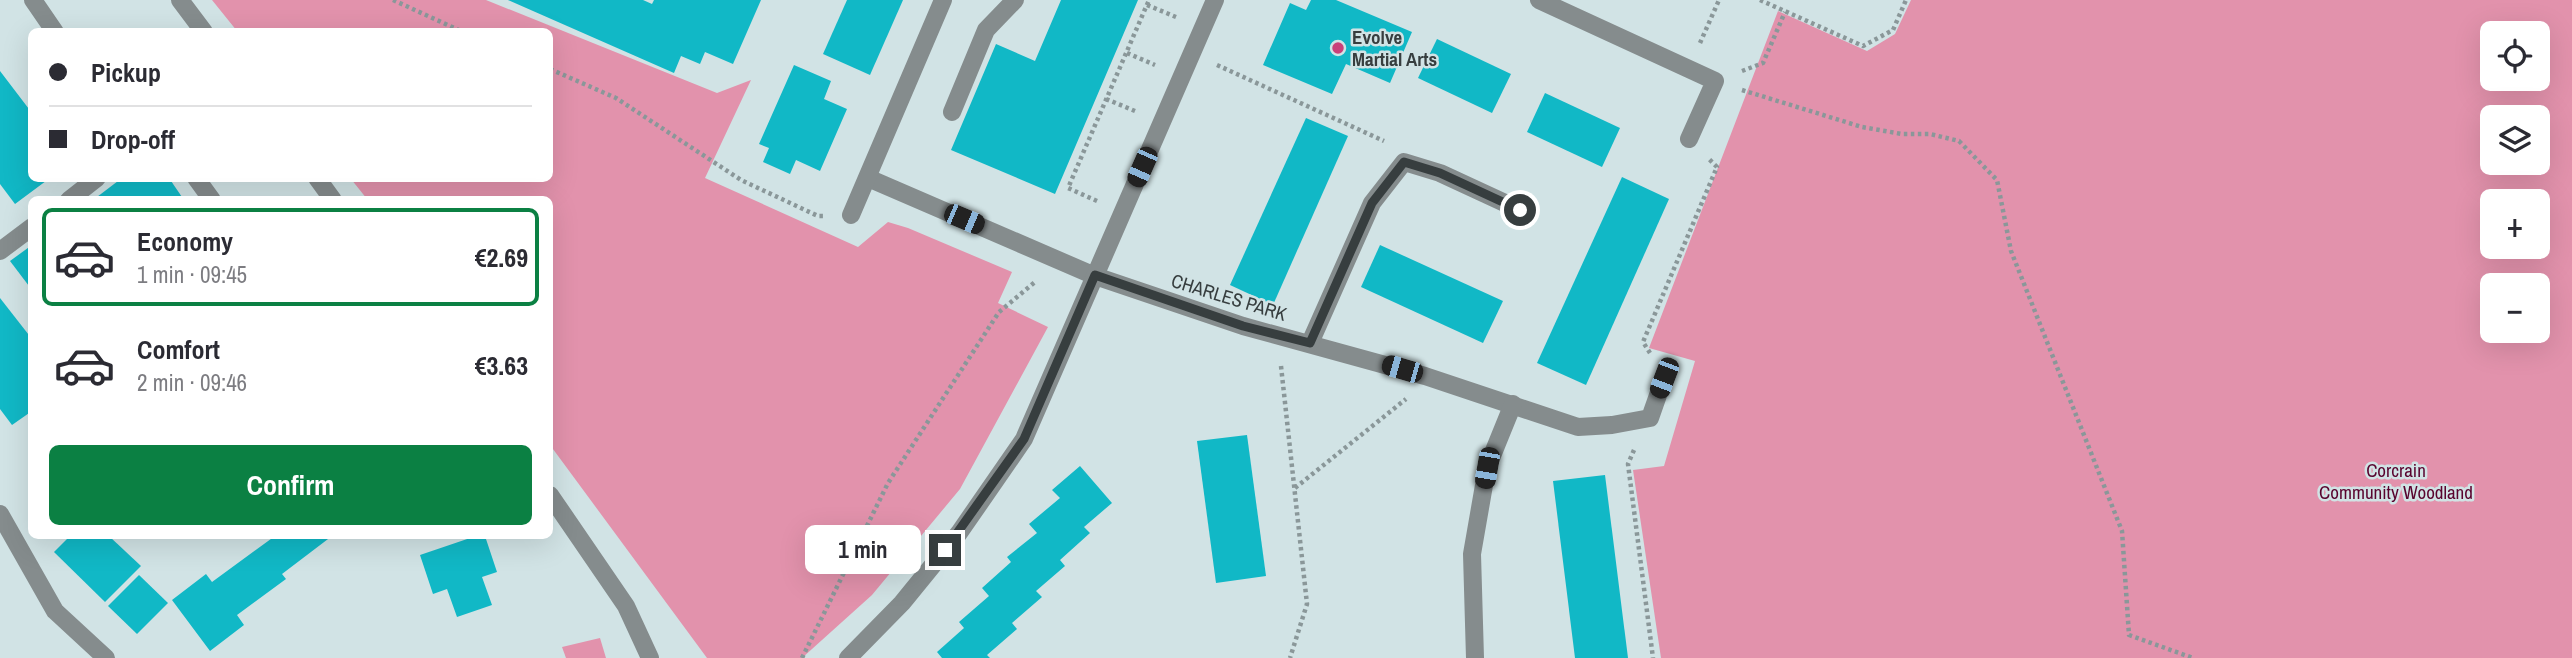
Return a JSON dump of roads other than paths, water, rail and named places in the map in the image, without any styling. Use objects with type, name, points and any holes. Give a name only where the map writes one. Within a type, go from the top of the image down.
[{"type":"street","points":[[33,0],[52,28]]},
{"type":"street","points":[[180,0],[201,28]]},
{"type":"street","points":[[850,215],[943,0]]},
{"type":"street","points":[[952,112],[986,30],[1015,0]]},
{"type":"street","points":[[848,658],[902,603],[960,533],[1024,439],[1215,0]]},
{"type":"street","points":[[1539,0],[1571,7],[1715,81],[1689,139]]},
{"type":"street","points":[[1310,343],[1372,203],[1404,162],[1440,173],[1520,210]]},
{"type":"street","name":"CHARLES PARK","points":[[868,178],[1095,275],[1243,326],[1425,376],[1578,427],[1612,425],[1650,418],[1664,378]]},
{"type":"street","points":[[74,196],[92,182]]},
{"type":"street","points":[[0,251],[28,231]]},
{"type":"street","points":[[1475,658],[1472,554],[1487,468],[1513,404]]},
{"type":"street","points":[[553,499],[626,606],[650,658]]},
{"type":"street","points":[[0,514],[55,611],[106,658]]},
{"type":"street","points":[[19,546],[28,536]]},
{"type":"place","name":"Evolve Martial Arts","points":[[1338,48]]},
{"type":"park label","name":"Corcrain Community Woodland","points":[[2396,481]]}]
